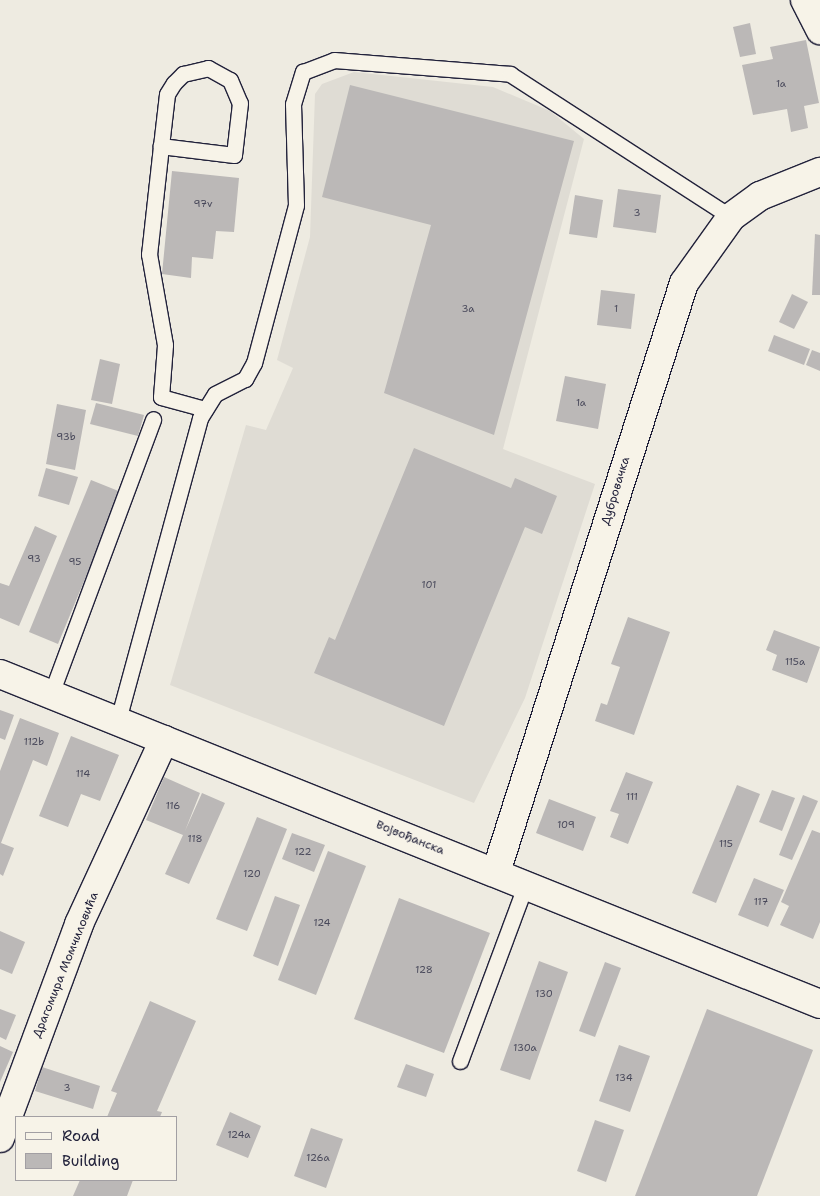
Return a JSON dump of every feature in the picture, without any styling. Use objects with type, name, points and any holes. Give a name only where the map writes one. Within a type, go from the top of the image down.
[{"type":"street","points":[[804,0],[820,30]]},
{"type":"street","name":"Дубровачка","points":[[496,872],[681,292],[697,261],[731,217],[760,196],[820,172]]},
{"type":"street","name":"Војвођанска","points":[[0,674],[526,884],[820,1004]]},
{"type":"street","name":"Драгомира Момчиловића","points":[[0,1138],[80,924],[164,740]]},
{"type":"lane","points":[[118,720],[205,409],[215,394],[244,379],[254,363],[296,205],[294,92],[303,72],[317,64],[334,60],[510,74],[731,217]]},
{"type":"lane","points":[[162,146],[234,155],[240,103],[230,80],[208,68],[183,74],[174,82],[168,94],[162,146],[149,269],[165,345],[161,397],[205,409]]},
{"type":"lane","points":[[51,694],[153,419]]},
{"type":"lane","points":[[460,1061],[526,884]]},
{"type":"shaded area","points":[[354,72],[493,87],[550,111],[584,139],[503,449],[595,484],[525,698],[474,803],[170,685],[246,425],[266,430],[293,368],[277,360],[310,237],[315,94],[322,84]]},
{"type":"building","points":[[750,23],[756,54],[740,57],[733,27]]},
{"type":"building","points":[[806,40],[819,103],[804,106],[808,128],[791,132],[787,109],[753,115],[742,65],[773,59],[770,47]]},
{"type":"building","points":[[350,85],[574,141],[494,435],[384,393],[431,225],[322,197]]},
{"type":"building","points":[[172,171],[239,178],[234,232],[216,231],[213,259],[192,257],[191,278],[162,274]]},
{"type":"building","points":[[618,189],[661,195],[656,233],[613,227]]},
{"type":"building","points":[[575,195],[603,200],[597,238],[569,234]]},
{"type":"building","points":[[815,234],[820,235],[820,295],[812,295]]},
{"type":"building","points":[[601,290],[635,294],[631,329],[597,325]]},
{"type":"building","points":[[792,294],[808,302],[794,329],[779,322]]},
{"type":"building","points":[[774,335],[810,349],[804,365],[768,351]]},
{"type":"building","points":[[812,350],[820,353],[820,371],[806,365]]},
{"type":"building","points":[[100,359],[120,364],[112,404],[91,400]]},
{"type":"building","points":[[565,376],[606,384],[598,429],[556,421]]},
{"type":"building","points":[[96,403],[144,415],[138,436],[90,424]]},
{"type":"building","points":[[57,404],[86,410],[75,470],[46,464]]},
{"type":"building","points":[[414,448],[511,488],[515,478],[557,496],[542,534],[525,527],[444,726],[314,673],[329,637],[335,640]]},
{"type":"building","points":[[46,468],[78,477],[69,505],[38,496]]},
{"type":"building","points":[[91,480],[121,492],[58,644],[29,632]]},
{"type":"building","points":[[35,526],[57,536],[19,626],[0,618],[0,583],[9,586]]},
{"type":"building","points":[[628,617],[670,632],[634,735],[595,721],[601,703],[607,705],[620,667],[611,664]]},
{"type":"building","points":[[774,630],[820,647],[807,683],[772,670],[777,655],[766,650]]},
{"type":"building","points":[[0,710],[14,715],[5,740],[0,738]]},
{"type":"building","points":[[20,718],[59,733],[47,766],[33,760],[1,843],[14,848],[3,876],[0,874],[0,771]]},
{"type":"building","points":[[71,736],[119,755],[100,801],[81,794],[68,827],[39,816]]},
{"type":"building","points":[[626,772],[653,782],[628,844],[610,837],[619,814],[610,811]]},
{"type":"building","points":[[164,777],[200,793],[185,831],[202,793],[225,803],[189,884],[165,874],[183,835],[146,820]]},
{"type":"building","points":[[737,785],[760,794],[716,903],[692,893]]},
{"type":"building","points":[[772,790],[795,798],[782,831],[759,822]]},
{"type":"building","points":[[803,795],[818,801],[792,860],[779,855]]},
{"type":"building","points":[[549,799],[596,817],[583,851],[536,833]]},
{"type":"building","points":[[257,817],[287,829],[247,931],[216,919]]},
{"type":"building","points":[[812,830],[820,833],[820,922],[813,939],[780,925],[789,906],[781,902]]},
{"type":"building","points":[[292,833],[325,845],[314,872],[282,859]]},
{"type":"building","points":[[328,851],[366,866],[316,995],[278,980]]},
{"type":"building","points":[[754,878],[784,890],[768,927],[738,915]]},
{"type":"building","points":[[275,896],[300,905],[278,966],[253,956]]},
{"type":"building","points":[[399,898],[490,933],[444,1053],[354,1019]]},
{"type":"building","points":[[0,931],[25,942],[12,974],[0,969]]},
{"type":"building","points":[[539,961],[568,972],[530,1080],[500,1070]]},
{"type":"building","points":[[605,962],[621,968],[595,1037],[579,1031]]},
{"type":"building","points":[[150,1001],[196,1021],[157,1111],[162,1112],[160,1116],[107,1116],[117,1093],[111,1091]]},
{"type":"building","points":[[0,1009],[16,1015],[6,1040],[0,1037]]},
{"type":"building","points":[[707,1009],[813,1050],[757,1196],[635,1196]]},
{"type":"building","points":[[619,1045],[650,1056],[630,1112],[599,1101]]},
{"type":"building","points":[[0,1046],[13,1052],[0,1082]]},
{"type":"building","points":[[406,1064],[434,1074],[426,1097],[397,1087]]},
{"type":"building","points":[[42,1067],[100,1086],[93,1109],[35,1091]]},
{"type":"building","points":[[230,1112],[261,1126],[248,1158],[216,1145]]},
{"type":"building","points":[[595,1120],[624,1130],[606,1182],[577,1171]]},
{"type":"building","points":[[311,1128],[343,1139],[326,1188],[294,1176]]},
{"type":"building","points":[[80,1181],[133,1181],[127,1196],[73,1196]]}]
